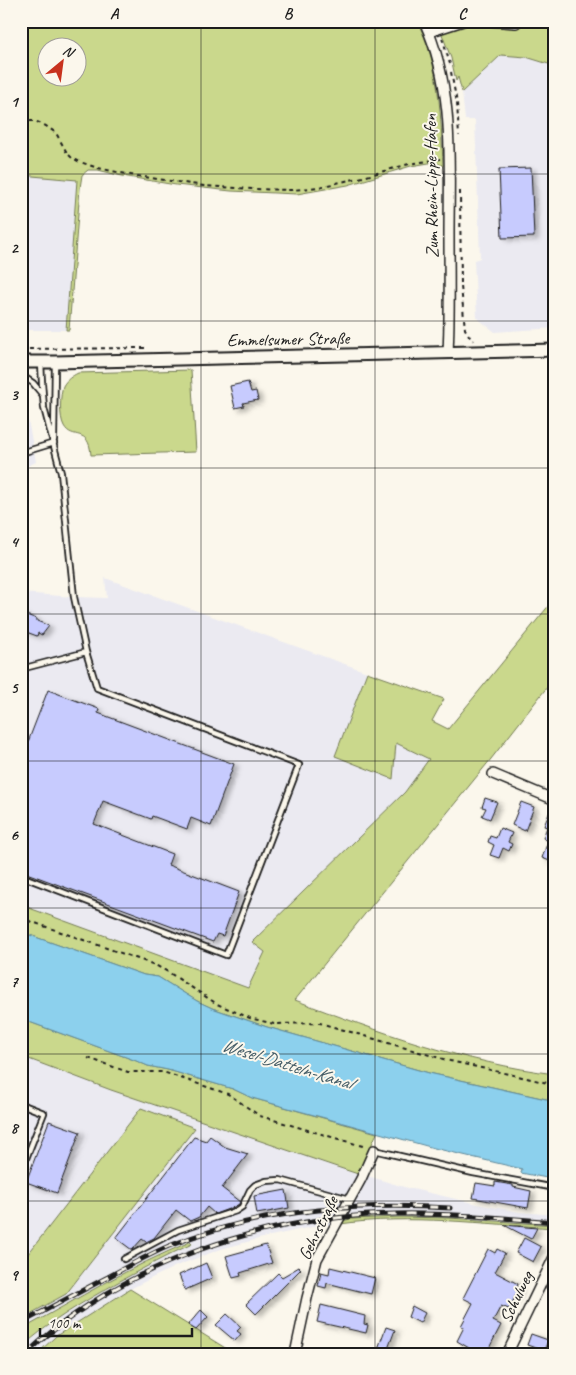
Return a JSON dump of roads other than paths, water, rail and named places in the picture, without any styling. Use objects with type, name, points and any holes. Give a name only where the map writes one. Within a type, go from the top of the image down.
[{"type":"street","name":"Zum Rhein-Lippe-Hafen","points":[[424,21],[439,61],[448,113],[448,353]]},
{"type":"street","points":[[429,32],[463,21]]},
{"type":"street","points":[[490,21],[516,23]]},
{"type":"street","name":"Emmelsumer Straße","points":[[21,362],[555,350]]},
{"type":"street","points":[[493,774],[555,800]]},
{"type":"street","name":"Gehrstraße","points":[[294,1354],[317,1259],[361,1180],[374,1150]]},
{"type":"street","name":"Schulweg","points":[[507,1354],[555,1255]]},
{"type":"lane","points":[[21,876],[226,955],[299,765],[98,688],[86,652],[74,597],[61,473],[48,426],[43,395],[41,362]]},
{"type":"lane","points":[[54,444],[55,362]]},
{"type":"lane","points":[[21,375],[33,383],[43,395]]},
{"type":"lane","points":[[21,454],[54,444]]},
{"type":"lane","points":[[21,669],[86,652]]},
{"type":"lane","points":[[21,1104],[44,1113],[21,1171]]},
{"type":"lane","points":[[374,1150],[473,1173],[555,1188]]},
{"type":"lane","points":[[124,1259],[178,1230],[236,1211],[242,1207],[250,1190],[266,1181],[280,1180],[350,1199]]},
{"type":"water","name":"Wesel-Datteln-Kanal","points":[[21,932],[144,975],[158,977],[212,1008],[267,1027],[429,1073],[555,1101],[555,1174],[553,1174],[552,1179],[521,1173],[522,1169],[434,1148],[252,1098],[233,1089],[148,1066],[21,1019]]},
{"type":"railway","points":[[21,1323],[161,1249],[237,1224],[307,1211],[343,1208],[379,1206],[450,1208]]},
{"type":"railway","points":[[26,1354],[65,1322],[107,1294],[151,1270],[198,1250],[247,1235],[296,1224],[346,1217],[396,1214],[456,1215],[555,1222]]}]
